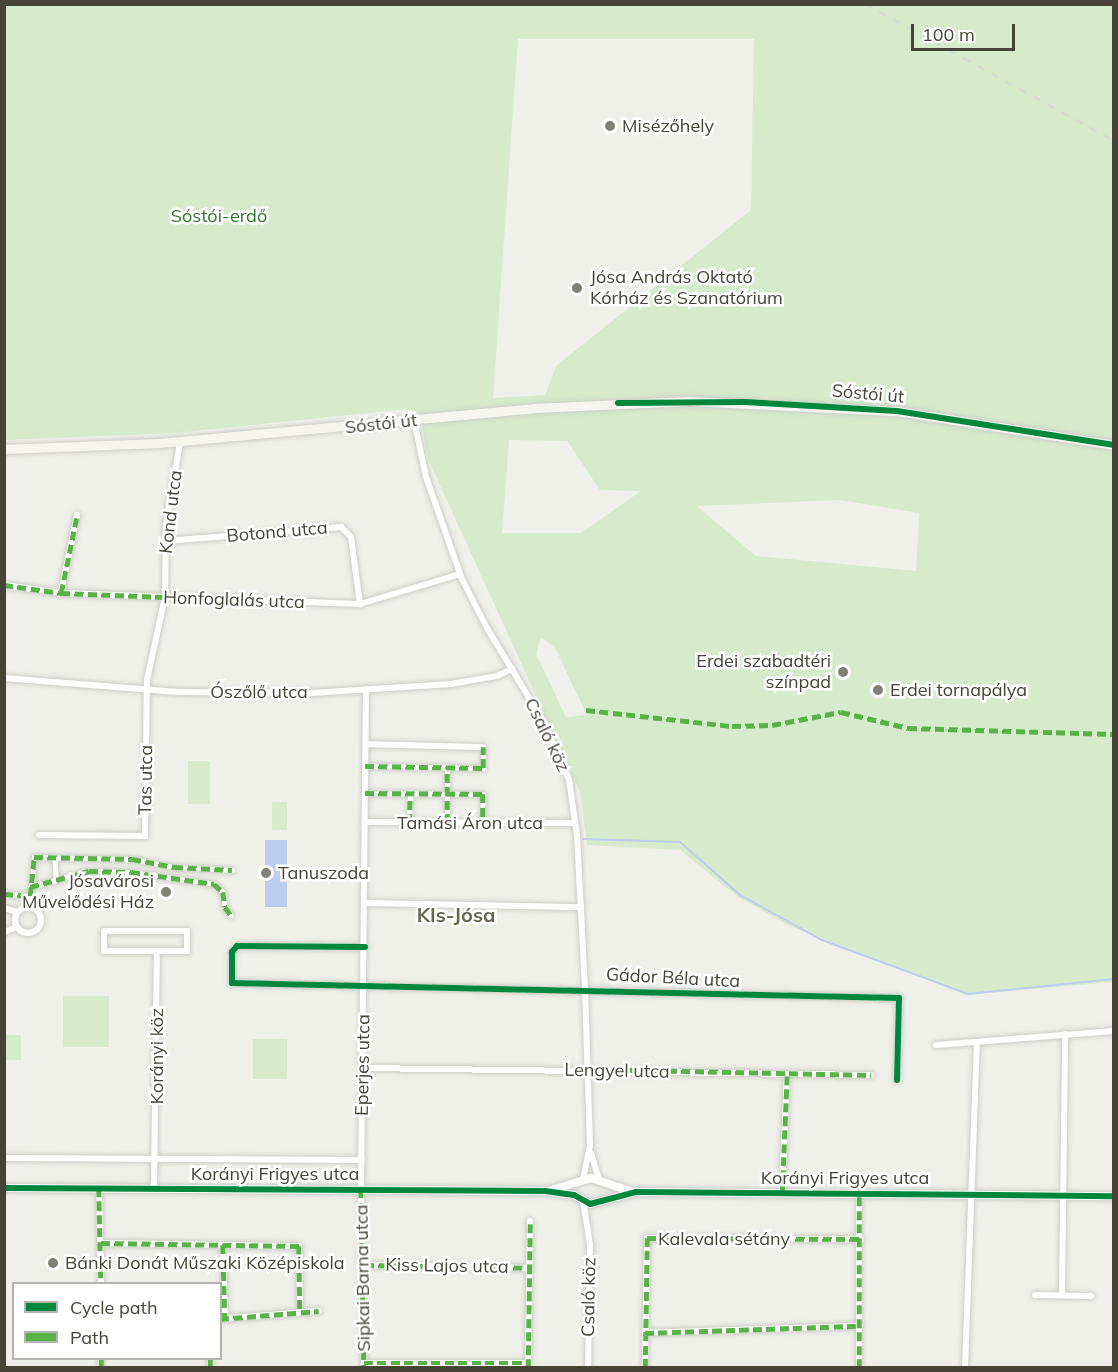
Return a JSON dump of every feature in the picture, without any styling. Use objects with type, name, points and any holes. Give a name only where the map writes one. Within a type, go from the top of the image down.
[{"type":"main road","name":"Sóstói út","points":[[4,449],[180,442],[618,403],[745,402],[897,411],[1113,445]]},
{"type":"street","name":"Csaló köz","points":[[414,420],[426,477],[460,574],[564,763],[575,822],[581,908],[590,1146],[600,1181]]},
{"type":"street","name":"Kond utca","points":[[148,689],[165,597],[165,541],[180,442]]},
{"type":"street","points":[[61,593],[77,515]]},
{"type":"street","name":"Botond utca","points":[[165,541],[341,527],[351,537],[360,604]]},
{"type":"street","name":"Honfoglalás utca","points":[[4,585],[61,593],[360,604],[460,574]]},
{"type":"street","name":"Ószőlő utca","points":[[4,678],[148,689],[249,693],[451,684],[497,676],[512,669]]},
{"type":"street","name":"Tas utca","points":[[39,835],[145,836],[148,689]]},
{"type":"street","name":"Eperjes utca","points":[[361,1190],[366,689]]},
{"type":"street","points":[[365,766],[483,768],[483,747],[366,744]]},
{"type":"street","points":[[447,767],[447,823]]},
{"type":"street","points":[[365,793],[483,794],[483,823]]},
{"type":"street","points":[[409,823],[410,793]]},
{"type":"street","name":"Tamási Áron utca","points":[[365,822],[575,822]]},
{"type":"street","points":[[55,858],[56,879]]},
{"type":"street","points":[[4,894],[30,896],[31,859],[132,859],[174,867],[232,870]]},
{"type":"street","points":[[131,872],[132,859]]},
{"type":"street","points":[[30,887],[44,886],[56,879],[89,871],[131,872],[214,884],[223,892],[225,907],[231,915]]},
{"type":"street","points":[[365,903],[581,908]]},
{"type":"street","points":[[4,908],[17,912],[26,907],[34,908],[41,922],[36,931],[28,933],[16,927],[4,932]]},
{"type":"street","points":[[16,927],[17,912]]},
{"type":"street","points":[[104,931],[187,932],[187,951],[157,951],[104,951],[104,931]]},
{"type":"street","name":"Gádor Béla utca","points":[[365,946],[245,944],[232,952],[232,983],[364,987],[585,988],[673,995],[899,998],[897,1080]]},
{"type":"street","name":"Korányi köz","points":[[154,1189],[157,951]]},
{"type":"street","points":[[936,1045],[1113,1031]]},
{"type":"street","points":[[1062,1295],[1060,1195],[1065,1034]]},
{"type":"street","points":[[965,1368],[977,1042]]},
{"type":"street","name":"Lengyel utca","points":[[363,1068],[587,1069],[871,1075]]},
{"type":"street","points":[[782,1193],[787,1074]]},
{"type":"street","name":"Csaló köz","points":[[582,1181],[590,1146]]},
{"type":"street","name":"Korányi Frigyes utca","points":[[4,1158],[362,1161]]},
{"type":"street","points":[[582,1181],[582,1200]]},
{"type":"street","name":"Korányi Frigyes utca","points":[[544,1191],[582,1181],[600,1181],[636,1192]]},
{"type":"street","points":[[598,1201],[600,1181]]},
{"type":"street","name":"Korányi Frigyes utca","points":[[4,1188],[544,1191],[582,1200],[598,1201],[636,1192],[1113,1196]]},
{"type":"street","points":[[99,1188],[101,1282]]},
{"type":"street","name":"Sipkai Barna utca","points":[[361,1190],[365,1265],[364,1365]]},
{"type":"street","points":[[859,1368],[860,1194]]},
{"type":"street","name":"Csaló köz","points":[[582,1200],[588,1226],[588,1368]]},
{"type":"street","name":"Csaló köz","points":[[588,1226],[598,1201]]},
{"type":"street","name":"Kiss Lajos utca","points":[[364,1365],[528,1365],[530,1221]]},
{"type":"street","name":"Kalevala sétány","points":[[645,1368],[647,1239],[861,1239]]},
{"type":"street","points":[[101,1243],[299,1246],[300,1312]]},
{"type":"street","points":[[224,1245],[223,1319],[319,1311]]},
{"type":"street","name":"Kiss Lajos utca","points":[[365,1265],[529,1268]]},
{"type":"street","points":[[1035,1294],[1091,1296]]},
{"type":"street","points":[[645,1333],[860,1326]]},
{"type":"green space","name":"Sóstói-erdő","points":[[5,5],[1113,5],[1113,982],[966,995],[790,926],[738,897],[680,850],[587,845],[580,792],[428,459],[420,415],[407,409],[174,433],[5,440]],"holes":[[[518,39],[754,39],[751,210],[556,366],[545,395],[493,398]],[[509,440],[567,441],[600,490],[641,491],[581,533],[502,533]],[[840,500],[919,513],[916,571],[756,556],[697,506]],[[541,638],[554,646],[587,715],[566,717],[536,654]]]},
{"type":"green space","points":[[188,761],[210,761],[210,804],[188,804]]},
{"type":"green space","points":[[272,802],[287,802],[287,830],[272,830]]},
{"type":"green space","points":[[63,996],[109,996],[109,1047],[63,1047]]},
{"type":"green space","points":[[5,1035],[21,1035],[21,1060],[5,1060]]},
{"type":"green space","points":[[253,1039],[287,1039],[287,1079],[253,1079]]},
{"type":"water","points":[[265,840],[287,840],[287,907],[265,907]]},
{"type":"waterway","points":[[583,839],[680,842],[740,895],[822,940],[968,994],[1114,979]]},
{"type":"railway","points":[[865,4],[1114,141]]},
{"type":"marked path","points":[[61,593],[77,515]]},
{"type":"marked path","points":[[4,585],[61,593],[165,597]]},
{"type":"marked path","points":[[586,710],[732,726],[772,725],[841,712],[908,728],[1114,734]]},
{"type":"marked path","points":[[365,766],[483,768],[483,747]]},
{"type":"marked path","points":[[447,767],[447,823]]},
{"type":"marked path","points":[[365,793],[483,794],[483,823]]},
{"type":"marked path","points":[[409,823],[410,793]]},
{"type":"marked path","points":[[4,894],[30,896],[34,857],[132,859],[174,867],[232,870]]},
{"type":"marked path","points":[[30,887],[89,871],[131,872],[214,884],[223,892],[225,907],[231,915]]},
{"type":"marked path","points":[[587,1069],[871,1075]]},
{"type":"marked path","points":[[782,1193],[787,1074]]},
{"type":"marked path","points":[[99,1188],[101,1282]]},
{"type":"marked path","points":[[361,1189],[364,1368]]},
{"type":"marked path","points":[[859,1194],[859,1368]]},
{"type":"marked path","points":[[528,1368],[530,1221]]},
{"type":"marked path","points":[[645,1368],[647,1238],[861,1239]]},
{"type":"marked path","points":[[101,1243],[299,1246],[300,1312]]},
{"type":"marked path","points":[[223,1245],[225,1319]]},
{"type":"marked path","points":[[365,1265],[529,1268]]},
{"type":"marked path","points":[[222,1319],[319,1311]]},
{"type":"marked path","points":[[645,1333],[860,1326]]},
{"type":"marked path","points":[[101,1360],[101,1368]]},
{"type":"marked path","points":[[210,1360],[210,1368]]},
{"type":"marked path","points":[[364,1363],[528,1363]]},
{"type":"cycle path","points":[[618,403],[745,402],[897,411],[1114,445]]},
{"type":"cycle path","points":[[365,947],[237,946],[232,952],[232,983],[899,998],[897,1080]]},
{"type":"cycle path","points":[[4,1188],[545,1191],[574,1195],[590,1204],[636,1192],[1114,1196]]},
{"type":"place","name":"Misézőhely","points":[[610,126]]},
{"type":"place","name":"Jósa András Oktató Kórház és Szanatórium","points":[[577,288]]},
{"type":"place","name":"Erdei szabadtéri színpad","points":[[843,672]]},
{"type":"place","name":"Erdei tornapálya","points":[[878,690]]},
{"type":"place","name":"Tanuszoda","points":[[266,873]]},
{"type":"place","name":"Jósavárosi Művelődési Ház","points":[[166,892]]},
{"type":"place","name":"Bánki Donát Műszaki Középiskola","points":[[53,1263]]},
{"type":"district","name":"KIs-Jósa","points":[[456,914]]}]
